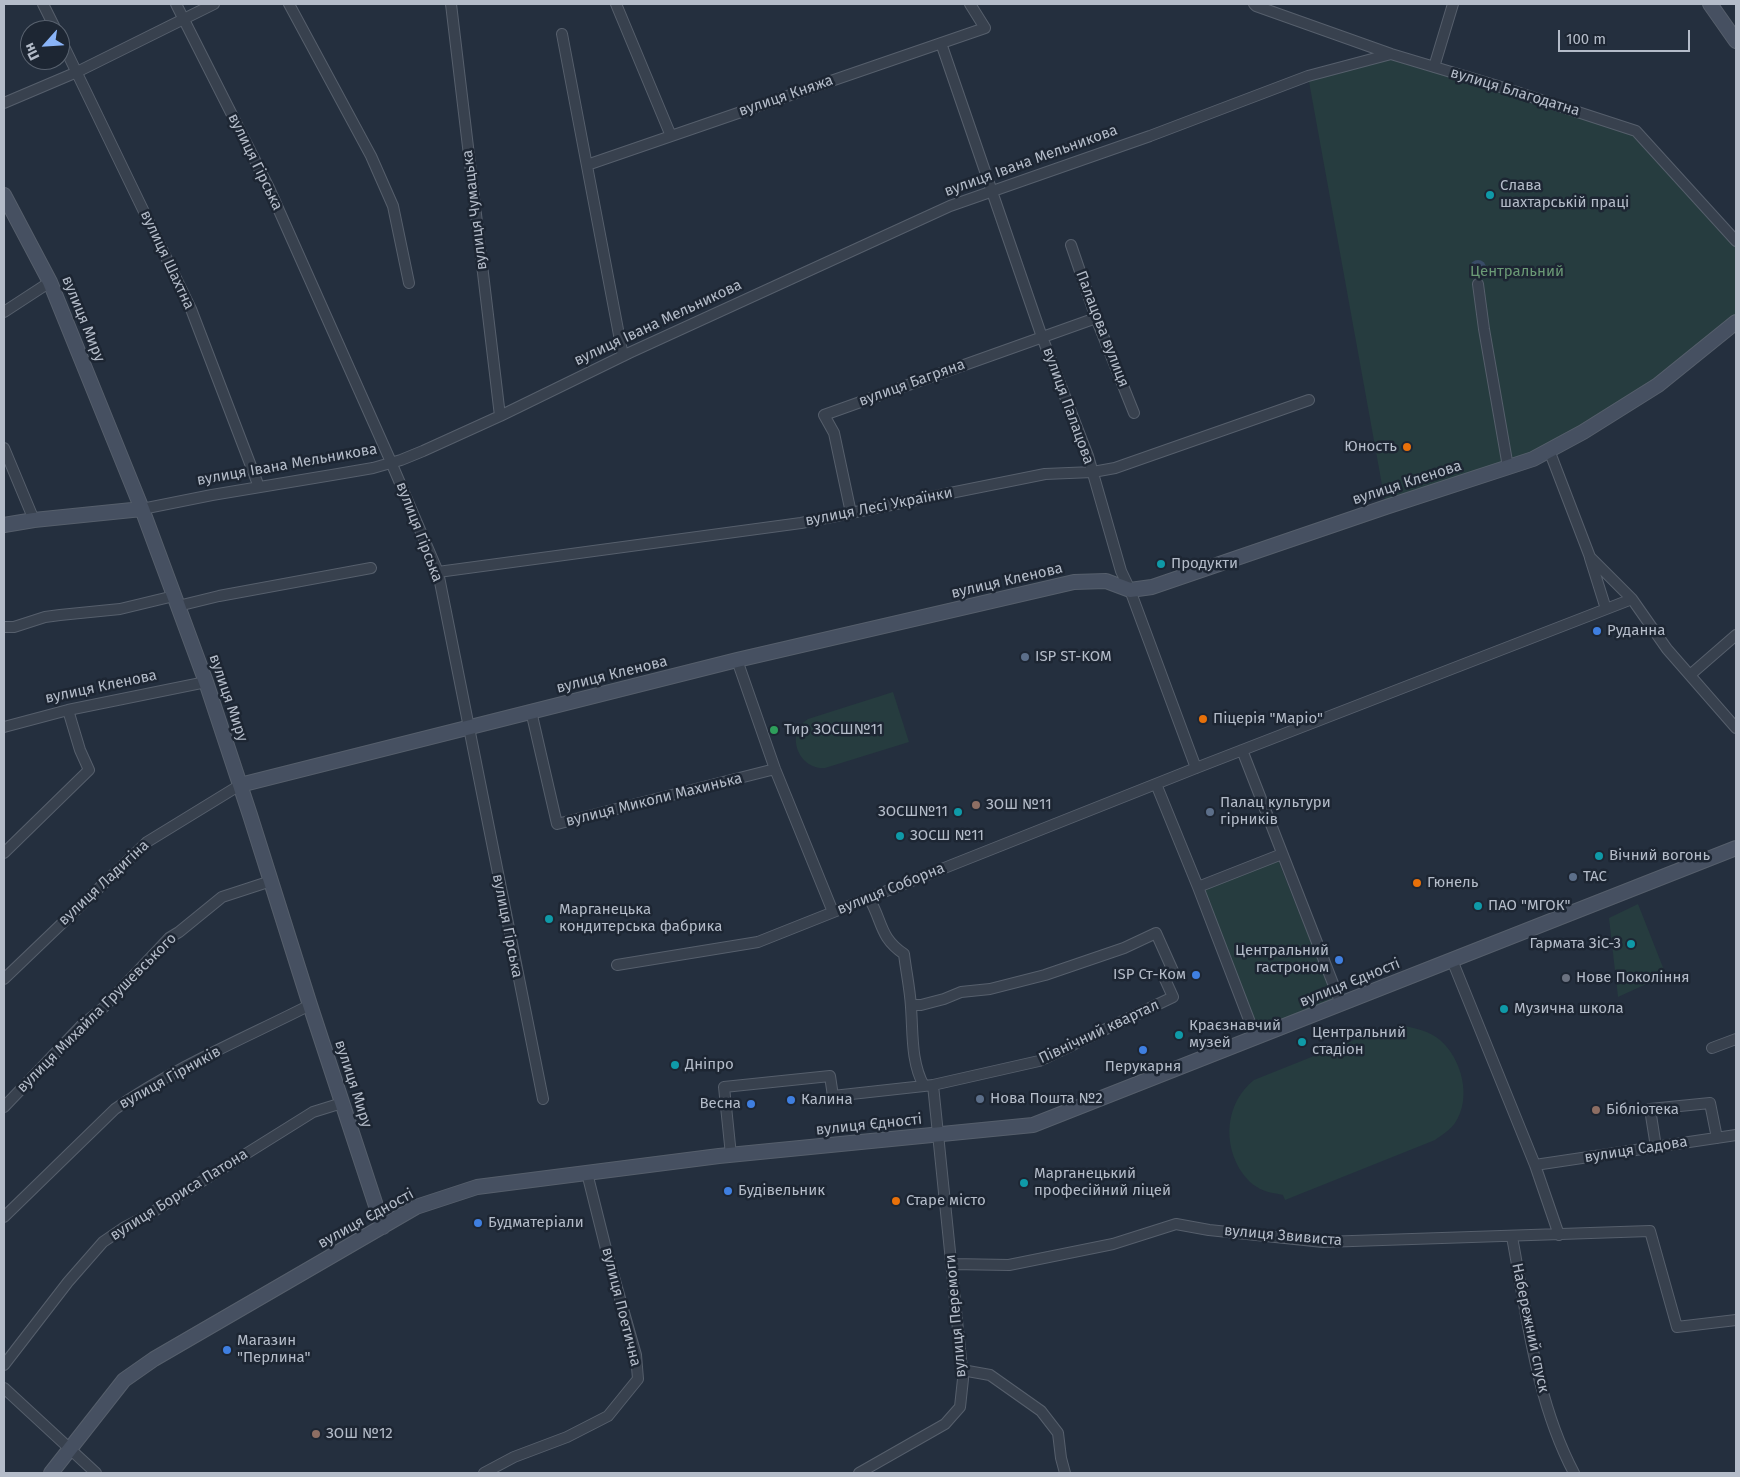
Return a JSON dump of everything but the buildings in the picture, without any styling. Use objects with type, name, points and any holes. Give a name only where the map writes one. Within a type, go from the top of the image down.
[{"type":"street","points":[[43,4],[51,20]]},
{"type":"street","name":"вулиця Гірська","points":[[176,4],[269,188],[392,462],[438,572],[542,1099]]},
{"type":"street","points":[[4,103],[77,72],[214,4]]},
{"type":"street","points":[[289,4],[371,156],[393,206],[409,283]]},
{"type":"street","name":"вулиця Чумацька","points":[[451,4],[500,416]]},
{"type":"street","points":[[616,4],[671,136]]},
{"type":"street","name":"вулиця Княжа","points":[[587,165],[985,28],[970,4]]},
{"type":"street","name":"вулиця Благодатна","points":[[1254,4],[1391,54],[1636,131],[1736,241]]},
{"type":"street","points":[[1434,67],[1454,4]]},
{"type":"street","points":[[1710,4],[1736,41]]},
{"type":"street","points":[[562,34],[622,356]]},
{"type":"street","name":"вулиця Палацова","points":[[940,43],[1042,337],[1092,472],[1121,571],[1130,590],[1196,768]]},
{"type":"street","name":"вулиця Івана Мельникова","points":[[4,525],[34,520],[142,509],[338,474],[392,462],[423,452],[622,356],[950,206],[1308,76],[1391,54]]},
{"type":"street","name":"вулиця Шахтна","points":[[70,58],[191,310],[259,487]]},
{"type":"street","name":"вулиця Миру","points":[[5,201],[50,282],[142,509],[206,682],[384,1227]]},
{"type":"street","name":"Палацова вулиця","points":[[1071,245],[1096,318],[1134,413]]},
{"type":"street","points":[[4,312],[50,282]]},
{"type":"street","points":[[1478,284],[1508,467]]},
{"type":"street","name":"вулиця Багряна","points":[[851,513],[834,433],[824,415],[1096,318]]},
{"type":"street","name":"вулиця Кленова","points":[[240,785],[738,660],[1074,582],[1106,582],[1130,590],[1152,587],[1533,459],[1583,432],[1658,385],[1736,322]]},
{"type":"street","name":"вулиця Лесі Українки","points":[[438,572],[801,522],[1045,474],[1092,472],[1115,468],[1308,400]]},
{"type":"street","points":[[4,448],[34,520]]},
{"type":"street","points":[[1550,450],[1590,557],[1606,609]]},
{"type":"street","points":[[1590,557],[1632,599],[1667,649],[1736,728]]},
{"type":"street","points":[[4,627],[14,627],[44,617],[218,596],[371,568]]},
{"type":"street","name":"вулиця Соборна","points":[[617,965],[758,942],[1196,768],[1632,599]]},
{"type":"street","points":[[1690,675],[1736,635]]},
{"type":"street","points":[[738,660],[775,769],[833,912]]},
{"type":"street","name":"вулиця Кленова","points":[[9,725],[68,710],[206,682]]},
{"type":"street","points":[[4,853],[89,770],[80,750],[68,710]]},
{"type":"street","name":"вулиця Миколи Махинька","points":[[531,712],[557,824],[775,769]]},
{"type":"street","points":[[4,734],[9,725]]},
{"type":"street","points":[[1242,750],[1341,1004]]},
{"type":"street","points":[[1156,784],[1256,1038]]},
{"type":"street","name":"вулиця Ладигіна","points":[[4,979],[147,842],[240,785]]},
{"type":"street","name":"вулиця Єдності","points":[[51,1473],[124,1380],[132,1374],[154,1359],[416,1207],[478,1187],[731,1155],[1033,1125],[1736,848]]},
{"type":"street","points":[[1198,887],[1282,854]]},
{"type":"street","name":"вулиця Михайла Грушевського","points":[[4,1107],[82,1025],[102,1009],[169,938],[222,897],[271,881]]},
{"type":"street","points":[[869,898],[876,910],[884,935],[892,946],[904,954],[911,1005],[913,1054],[918,1074],[929,1086],[938,1134]]},
{"type":"street","name":"Північний квартал","points":[[731,1155],[724,1087],[830,1076],[833,1096],[929,1086],[1039,1061],[1173,997],[1164,977],[1173,971],[1156,933],[1124,948],[1045,975],[990,989],[961,992],[921,1005],[911,1005]]},
{"type":"street","points":[[1452,960],[1535,1165],[1559,1235]]},
{"type":"street","name":"вулиця Гірників","points":[[4,1217],[121,1104],[163,1079],[310,1005]]},
{"type":"street","points":[[1712,1048],[1736,1038]]},
{"type":"street","name":"вулиця Бориса Патона","points":[[4,1365],[68,1282],[103,1242],[224,1169],[233,1161],[313,1112],[342,1103]]},
{"type":"street","points":[[1656,1147],[1650,1109],[1710,1103],[1717,1138]]},
{"type":"street","name":"вулиця Перемоги","points":[[859,1473],[945,1424],[960,1407],[963,1379],[938,1134]]},
{"type":"street","name":"вулиця Садова","points":[[1535,1165],[1736,1135]]},
{"type":"street","name":"вулиця Поетична","points":[[484,1473],[514,1457],[567,1437],[608,1416],[638,1379],[636,1355],[586,1173]]},
{"type":"street","name":"вулиця Звивиста","points":[[952,1264],[1009,1265],[1113,1244],[1176,1224],[1209,1230],[1323,1242],[1650,1231],[1677,1327],[1736,1320]]},
{"type":"street","name":"Набережний спуск","points":[[1512,1237],[1540,1382],[1562,1449],[1574,1473]]},
{"type":"street","points":[[962,1370],[990,1376],[1041,1411],[1058,1433],[1065,1473]]},
{"type":"street","points":[[4,1388],[96,1473]]},
{"type":"green space","name":"Центральний","points":[[1391,54],[1636,131],[1736,241],[1736,322],[1658,385],[1533,459],[1386,507],[1308,76]]},
{"type":"green space","points":[[893,692],[909,742],[825,768],[816,767],[802,757],[796,742],[797,733],[801,725],[808,719]]},
{"type":"green space","points":[[1278,860],[1335,1003],[1258,1031],[1202,889]]},
{"type":"green space","points":[[1638,904],[1666,975],[1618,997],[1609,918]]},
{"type":"green space","points":[[1404,1026],[1436,1037],[1448,1048],[1454,1057],[1459,1068],[1464,1091],[1460,1113],[1451,1128],[1435,1140],[1285,1200],[1283,1195],[1263,1190],[1249,1181],[1236,1163],[1230,1138],[1232,1112],[1244,1089],[1254,1080],[1384,1028]]},
{"type":"water","points":[[1478,260],[1486,268],[1478,276],[1470,268]]},
{"type":"place","name":"Слава шахтарській праці","points":[[1490,195]]},
{"type":"place","name":"Юность","points":[[1407,447]]},
{"type":"place","name":"Продукти","points":[[1161,564]]},
{"type":"place","name":"Руданна","points":[[1597,631]]},
{"type":"place","name":"ISP ST-KOM","points":[[1025,657]]},
{"type":"place","name":"Піцерія \"Маріо\"","points":[[1203,719]]},
{"type":"place","name":"Тир ЗОСШ№11","points":[[774,730]]},
{"type":"place","name":"ЗОШ №11","points":[[976,805]]},
{"type":"place","name":"ЗОСШ№11","points":[[958,812]]},
{"type":"place","name":"Палац культури гірників","points":[[1210,812]]},
{"type":"place","name":"ЗОСШ №11","points":[[900,836]]},
{"type":"place","name":"Вічний вогонь","points":[[1599,856]]},
{"type":"place","name":"ТАС","points":[[1573,877]]},
{"type":"place","name":"Гюнель","points":[[1417,883]]},
{"type":"place","name":"ПАО \"МГОК\"","points":[[1478,906]]},
{"type":"place","name":"Марганецька кондитерська фабрика","points":[[549,919]]},
{"type":"place","name":"Гармата ЗіС-3","points":[[1631,944]]},
{"type":"place","name":"Центральний гастроном","points":[[1339,960]]},
{"type":"place","name":"ISP Ст-Ком","points":[[1196,975]]},
{"type":"place","name":"Нове Покоління","points":[[1566,978]]},
{"type":"place","name":"Музична школа","points":[[1504,1009]]},
{"type":"place","name":"Краєзнавчий музей","points":[[1179,1035]]},
{"type":"place","name":"Центральний стадіон","points":[[1302,1042]]},
{"type":"place","name":"Перукарня","points":[[1143,1050]]},
{"type":"place","name":"Дніпро","points":[[675,1065]]},
{"type":"place","name":"Нова Пошта №2","points":[[980,1099]]},
{"type":"place","name":"Калина","points":[[791,1100]]},
{"type":"place","name":"Весна","points":[[751,1104]]},
{"type":"place","name":"Бібліотека","points":[[1596,1110]]},
{"type":"place","name":"Марганецький професійний ліцей","points":[[1024,1183]]},
{"type":"place","name":"Будівельник","points":[[728,1191]]},
{"type":"place","name":"Старе місто","points":[[896,1201]]},
{"type":"place","name":"Будматеріали","points":[[478,1223]]},
{"type":"place","name":"Магазин \"Перлина\"","points":[[227,1350]]},
{"type":"place","name":"ЗОШ №12","points":[[316,1434]]}]
